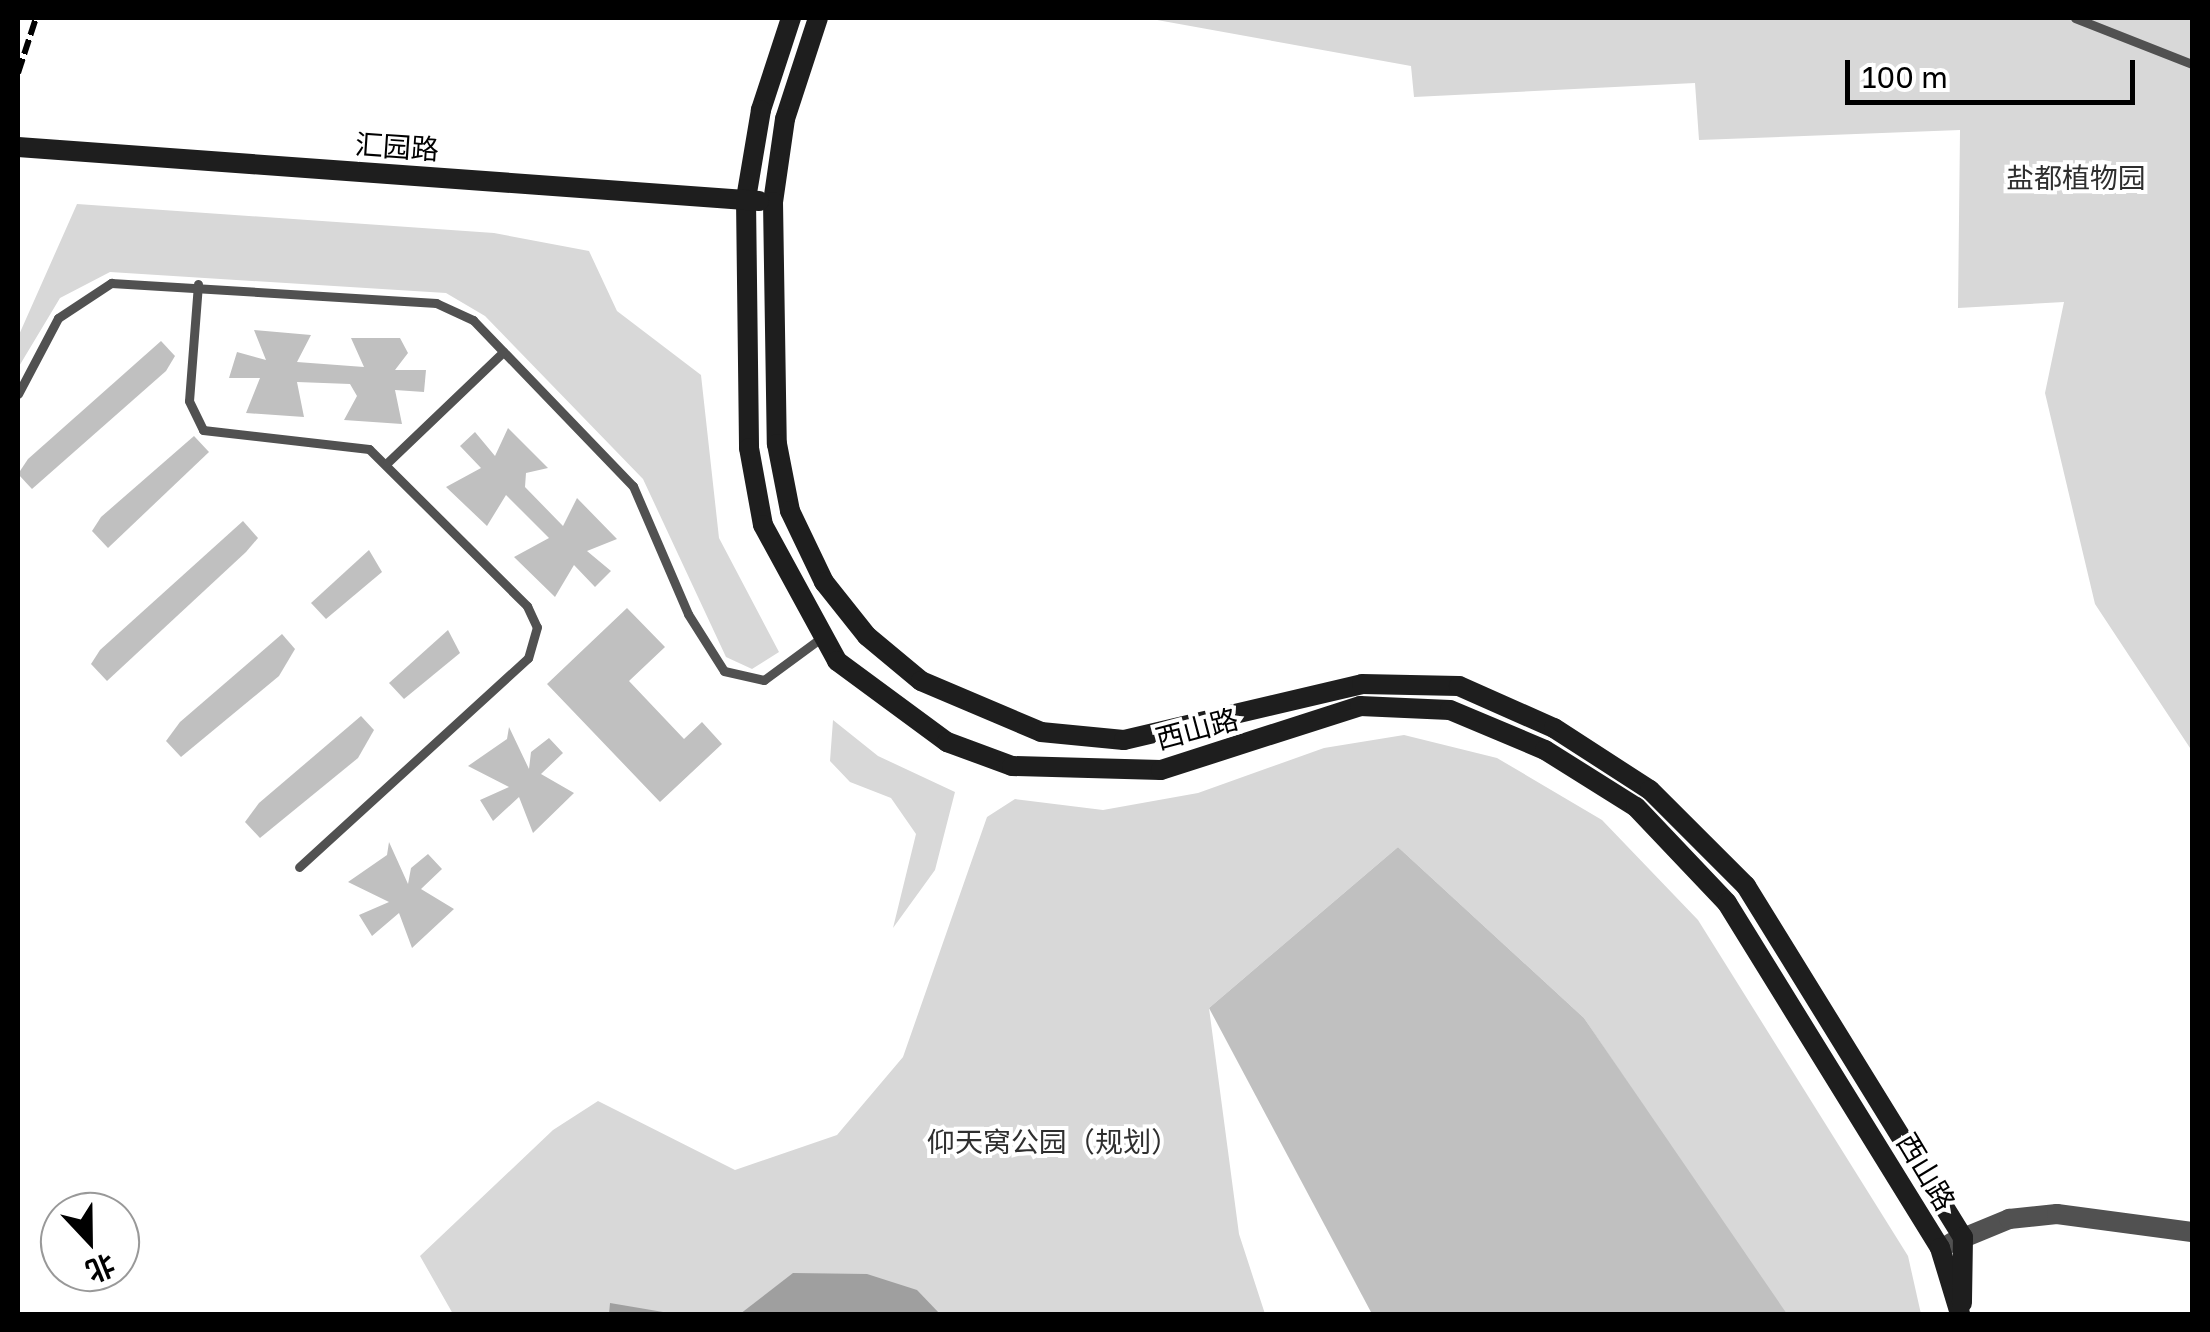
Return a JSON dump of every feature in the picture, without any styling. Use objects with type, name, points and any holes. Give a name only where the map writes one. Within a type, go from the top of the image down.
[{"type":"main road","name":"西山路","points":[[792,18],[761,110],[746,200],[749,448],[763,525],[821,638],[887,704],[946,742],[1012,766],[1161,770],[1360,706],[1450,710],[1545,750],[1636,807],[1727,903],[1940,1248],[1961,1314]]},
{"type":"main road","name":"西山路","points":[[818,18],[786,119],[773,202],[770,344],[790,511],[824,582],[867,636],[922,681],[1042,732],[1124,740],[1362,684],[1460,686],[1554,728],[1650,790],[1746,886],[1963,1237],[1961,1314]]},
{"type":"main road","name":"汇园路","points":[[18,147],[773,202]]},
{"type":"street","points":[[1940,1248],[2009,1219],[2058,1214],[2192,1232]]},
{"type":"lane","points":[[2075,18],[2192,64]]},
{"type":"lane","points":[[18,394],[58,318],[89,292],[125,280],[436,302],[472,320],[640,496],[692,624],[724,672],[764,680],[821,638]]},
{"type":"lane","points":[[198,284],[189,402],[203,430],[368,450],[387,463],[527,606],[536,643],[407,776],[380,789],[298,867]]},
{"type":"lane","points":[[387,463],[504,352]]},
{"type":"green space","name":"盐都植物园","points":[[1146,18],[2192,18],[2192,751],[2095,604],[2045,393],[2064,302],[1958,308],[1960,130],[1699,140],[1695,83],[1414,97],[1411,66]]},
{"type":"green space","points":[[77,204],[494,233],[589,251],[617,311],[701,375],[719,538],[779,652],[752,669],[726,657],[643,479],[485,316],[446,293],[110,272],[60,298],[18,368],[18,337]]},
{"type":"green space","points":[[833,720],[878,756],[955,792],[935,870],[893,928],[916,834],[891,798],[850,782],[830,761]]},
{"type":"green space","name":"仰天窝公园（规划）","points":[[1404,735],[1497,758],[1602,820],[1698,920],[1908,1256],[1921,1314],[1784,1314],[1584,1018],[1398,847],[1209,1008],[1239,1234],[1265,1314],[453,1314],[420,1256],[553,1130],[598,1101],[735,1170],[837,1135],[903,1057],[987,817],[1015,799],[1103,810],[1198,793],[1324,748]]},
{"type":"shaded area","points":[[793,1273],[867,1274],[917,1290],[940,1314],[740,1314]]},
{"type":"shaded area","points":[[610,1303],[675,1314],[609,1314]]},
{"type":"building","points":[[254,330],[311,335],[297,362],[364,367],[351,338],[400,338],[408,353],[395,370],[426,370],[424,392],[395,390],[402,424],[344,420],[357,396],[350,384],[297,382],[304,417],[246,413],[260,378],[229,378],[237,352],[266,360]]},
{"type":"building","points":[[161,341],[175,356],[166,371],[32,489],[18,474],[28,459]]},
{"type":"building","points":[[508,428],[548,468],[526,473],[525,487],[563,526],[577,498],[617,539],[587,551],[611,571],[595,587],[574,565],[555,597],[514,557],[549,538],[506,495],[487,526],[446,487],[481,468],[460,446],[475,432],[495,456]]},
{"type":"building","points":[[194,436],[209,452],[108,548],[92,531],[101,517]]},
{"type":"building","points":[[243,521],[258,538],[107,681],[91,664],[100,650]]},
{"type":"building","points":[[369,550],[382,572],[326,619],[311,603]]},
{"type":"building","points":[[627,608],[665,647],[629,681],[684,739],[702,722],[722,744],[660,802],[547,684]]},
{"type":"building","points":[[448,630],[460,653],[404,699],[389,683]]},
{"type":"building","points":[[282,634],[295,649],[279,676],[181,757],[166,741],[180,722]]},
{"type":"building","points":[[361,716],[374,730],[358,758],[260,838],[245,822],[259,803]]},
{"type":"building","points":[[509,727],[529,769],[531,752],[549,738],[563,753],[541,774],[574,793],[533,833],[519,797],[493,821],[480,800],[509,787],[468,766],[507,739]]},
{"type":"building","points":[[389,842],[408,884],[411,868],[428,854],[442,869],[421,889],[454,909],[412,948],[399,913],[372,936],[359,915],[389,902],[348,882],[387,855]]},
{"type":"building","points":[[1398,847],[1584,1018],[1787,1314],[1372,1314],[1209,1008]]},
{"type":"railway","points":[[18,73],[36,18]]}]
